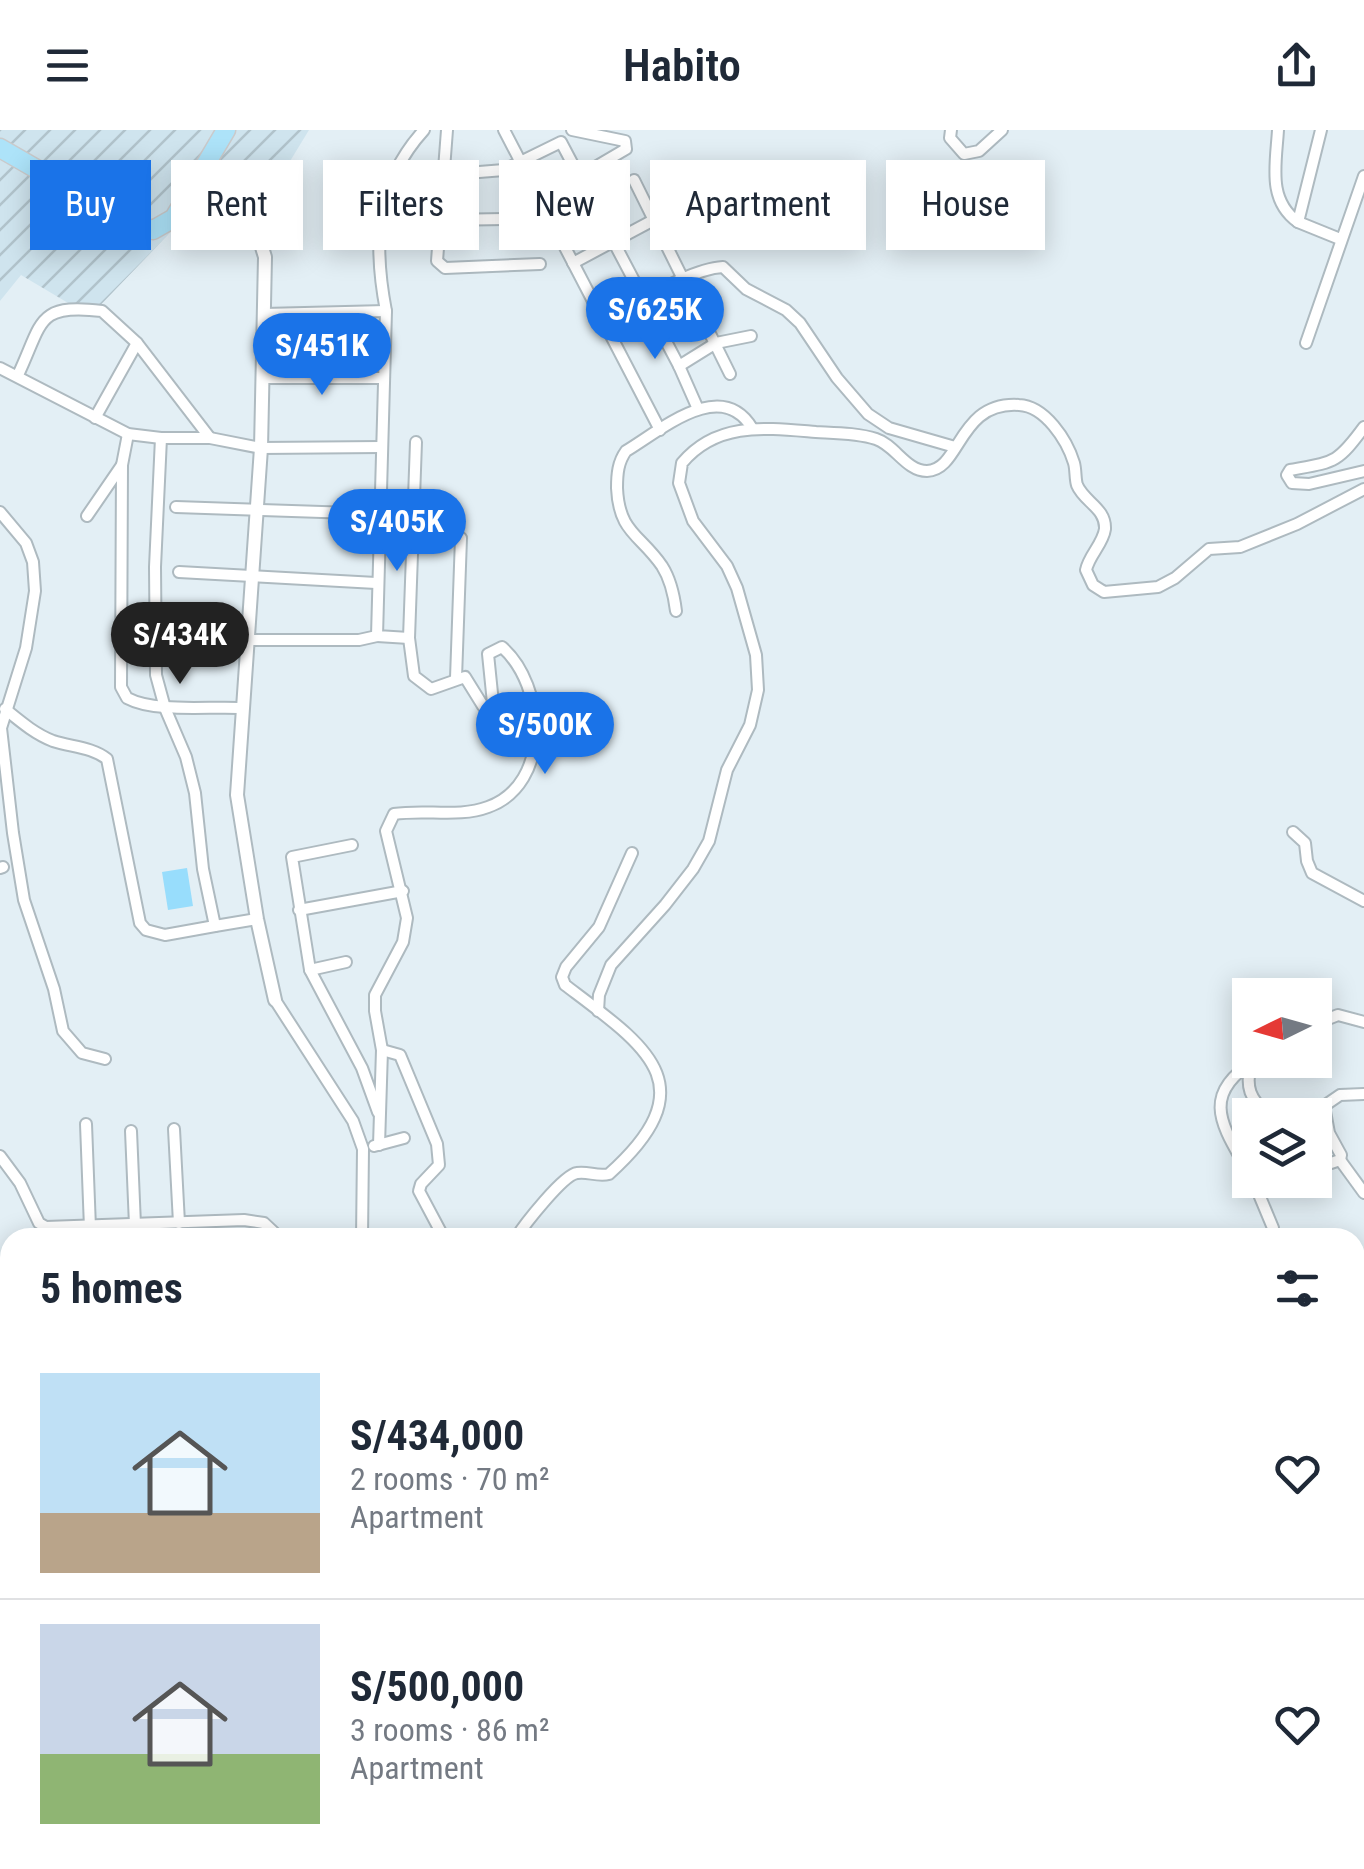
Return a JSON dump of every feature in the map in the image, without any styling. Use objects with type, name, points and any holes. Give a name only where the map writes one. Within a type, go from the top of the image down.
[{"type":"main road","points":[[208,160],[226,130]]},
{"type":"main road","points":[[0,148],[132,224],[160,229],[171,217]]},
{"type":"street","points":[[401,160],[424,130]]},
{"type":"street","points":[[443,160],[446,130]]},
{"type":"street","points":[[504,130],[519,160]]},
{"type":"street","points":[[572,130],[624,142],[626,149],[609,160]]},
{"type":"street","points":[[951,130],[950,138],[964,154],[979,151],[1002,130]]},
{"type":"street","points":[[1278,130],[1276,179],[1285,212],[1298,222],[1340,239]]},
{"type":"street","points":[[1298,222],[1321,130]]},
{"type":"street","points":[[524,160],[560,142],[570,160]]},
{"type":"street","points":[[1306,343],[1364,176]]},
{"type":"street","points":[[634,180],[650,216]]},
{"type":"street","points":[[262,250],[261,448],[237,795],[257,920],[275,1000],[353,1121],[364,1149],[362,1228]]},
{"type":"street","points":[[376,636],[386,312],[378,268],[379,250]]},
{"type":"street","points":[[438,250],[437,261],[445,268],[540,264]]},
{"type":"street","points":[[567,250],[660,430]]},
{"type":"street","points":[[574,263],[598,250]]},
{"type":"street","points":[[617,250],[698,408]]},
{"type":"street","points":[[667,250],[730,374]]},
{"type":"street","points":[[604,320],[683,280],[724,267],[746,289],[800,322],[837,378],[868,414],[889,428],[955,446]]},
{"type":"street","points":[[18,375],[46,316],[58,310],[102,312],[137,343],[210,438]]},
{"type":"street","points":[[264,314],[386,312]]},
{"type":"street","points":[[679,366],[716,343],[751,336]]},
{"type":"street","points":[[95,418],[137,343]]},
{"type":"street","points":[[0,368],[128,434],[210,438],[261,448],[381,447]]},
{"type":"street","points":[[262,378],[383,378]]},
{"type":"street","points":[[676,611],[673,589],[663,567],[621,519],[617,476],[620,458],[698,408],[727,406],[739,411],[752,428]]},
{"type":"street","points":[[598,1011],[611,965],[666,905],[709,841],[727,770],[750,725],[759,681],[754,646],[734,580],[693,522],[678,473],[686,458],[708,440],[752,428],[876,439],[921,470],[943,466],[971,422],[998,408],[1029,406],[1045,416],[1070,454],[1077,484],[1104,520],[1103,535],[1086,570],[1093,586],[1104,592],[1158,588],[1209,549],[1254,542],[1364,490]]},
{"type":"street","points":[[1364,426],[1337,460],[1290,470],[1287,475],[1292,482],[1304,485],[1364,471]]},
{"type":"street","points":[[128,434],[122,465],[120,687],[135,702],[165,708],[242,708]]},
{"type":"street","points":[[160,438],[156,675],[186,758],[215,926]]},
{"type":"street","points":[[379,1145],[382,1050],[375,995],[403,942],[407,918],[386,831],[394,814],[466,812],[501,802],[518,788],[534,754],[536,730],[531,695],[506,650],[494,648],[488,654],[491,707],[483,706],[468,679],[456,678],[431,689],[414,676],[409,638],[416,442]]},
{"type":"street","points":[[87,516],[122,465]]},
{"type":"street","points":[[176,507],[382,514]]},
{"type":"street","points":[[0,512],[26,542],[33,562],[35,591],[26,648],[1,728],[12,833],[24,900],[54,989],[63,1032],[82,1054],[105,1059]]},
{"type":"street","points":[[456,678],[461,538]]},
{"type":"street","points":[[179,572],[376,583]]},
{"type":"street","points":[[157,644],[409,638]]},
{"type":"street","points":[[5,710],[34,732],[100,753],[107,759],[140,923],[146,930],[165,935],[257,920]]},
{"type":"street","points":[[0,829],[12,833]]},
{"type":"street","points":[[1293,832],[1305,843],[1306,862],[1312,873],[1364,901]]},
{"type":"street","points":[[352,845],[292,856],[310,970],[362,1068],[380,1116]]},
{"type":"street","points":[[522,1228],[567,1177],[576,1172],[609,1174],[652,1125],[661,1108],[658,1070],[634,1040],[565,985],[562,976],[599,926],[632,854]]},
{"type":"street","points":[[299,910],[403,890]]},
{"type":"street","points":[[310,970],[346,962]]},
{"type":"street","points":[[1332,1019],[1343,1015],[1364,1022]]},
{"type":"street","points":[[382,1050],[400,1056],[406,1064],[437,1144],[439,1165],[420,1184],[419,1191],[439,1228]]},
{"type":"street","points":[[1232,1143],[1220,1121],[1219,1108],[1234,1078]]},
{"type":"street","points":[[1364,1094],[1340,1095],[1324,1106],[1326,1124],[1340,1160],[1364,1193]]},
{"type":"street","points":[[86,1124],[90,1228],[220,1219],[264,1222],[270,1228]]},
{"type":"street","points":[[174,1129],[179,1223]]},
{"type":"street","points":[[132,1131],[136,1226]]},
{"type":"street","points":[[364,1149],[404,1138]]},
{"type":"street","points":[[0,1156],[20,1182],[39,1223],[55,1228]]},
{"type":"street","points":[[1332,1163],[1340,1160]]},
{"type":"street","points":[[1259,1198],[1272,1228]]},
{"type":"shaded area","points":[[0,130],[309,130],[291,160],[171,160],[171,232],[90,316],[21,275],[0,301]]},
{"type":"shaded area","points":[[187,868],[193,906],[168,910],[162,872]]}]
